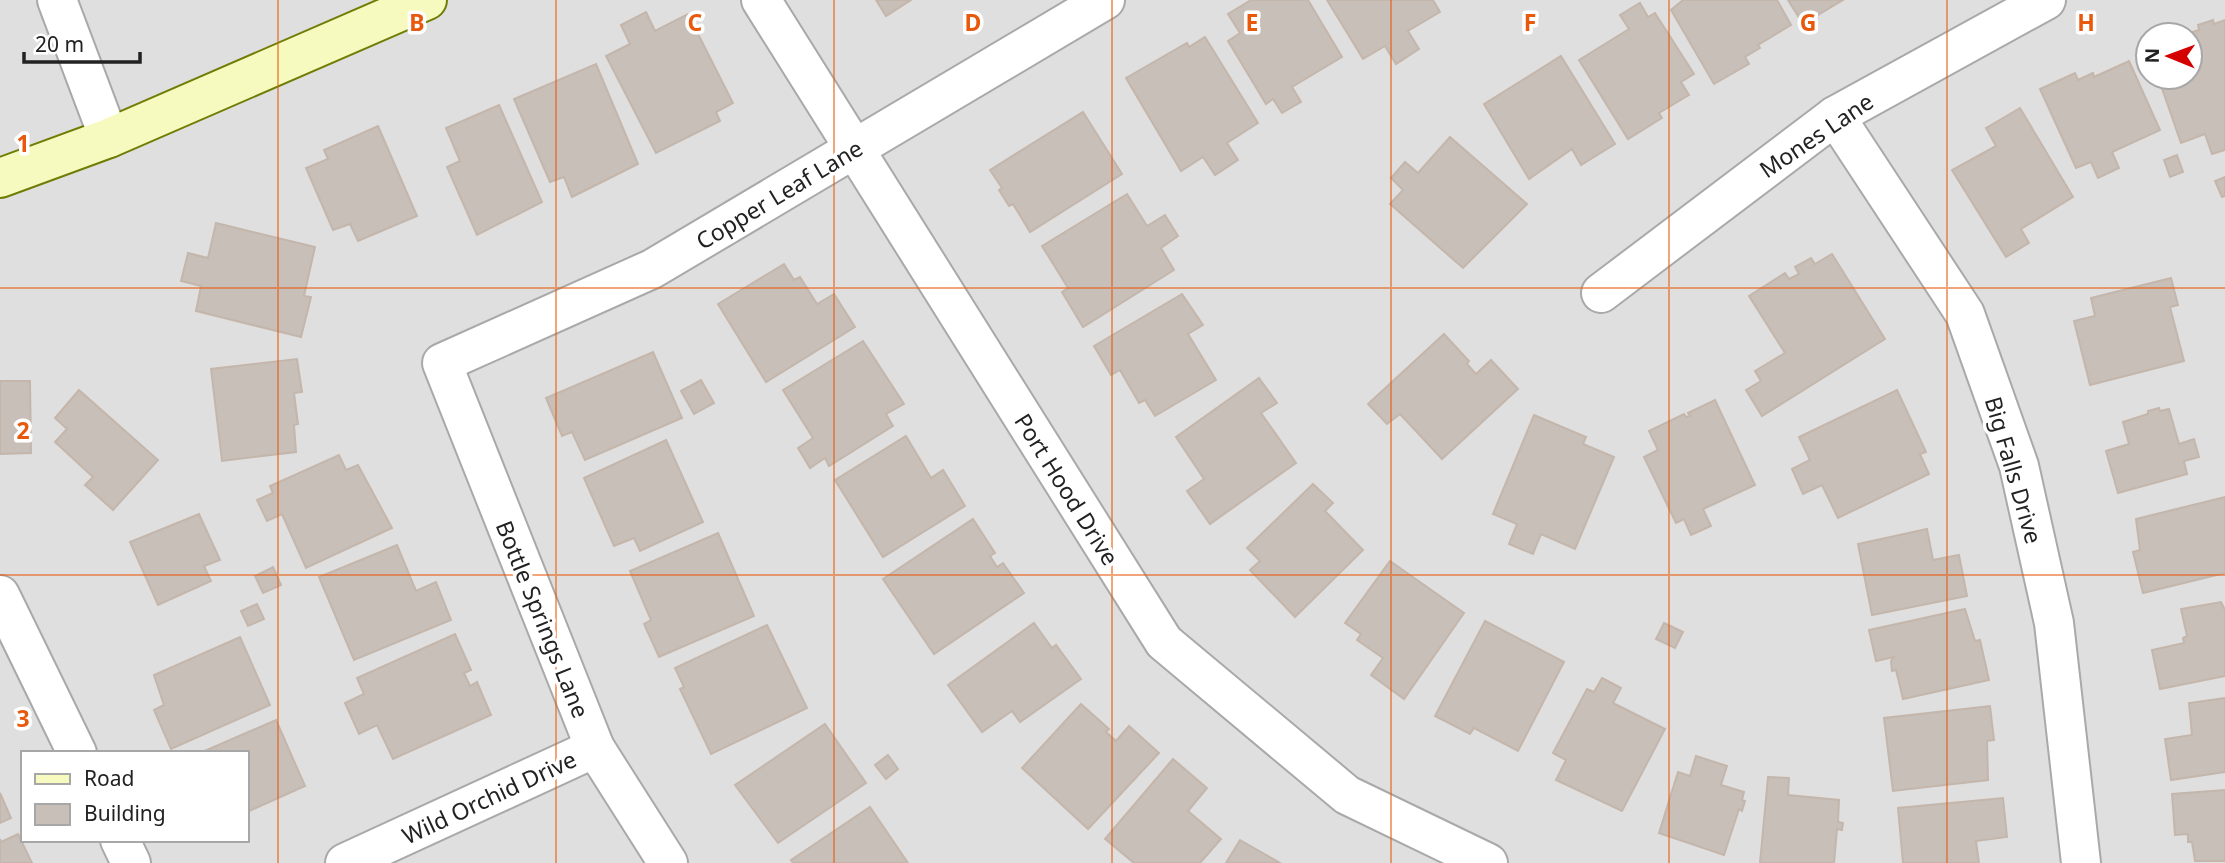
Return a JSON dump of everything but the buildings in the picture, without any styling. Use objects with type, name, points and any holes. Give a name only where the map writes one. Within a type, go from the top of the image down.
[{"type":"street","points":[[57,0],[109,138]]},
{"type":"street","points":[[0,178],[109,138],[427,0]]},
{"type":"street","name":"Port Hood Drive","points":[[761,0],[1164,642],[1347,795],[1488,863]]},
{"type":"street","name":"Copper Leaf Lane","points":[[442,363],[652,269],[1105,0]]},
{"type":"street","name":"Mones Lane","points":[[1601,293],[1835,116],[2046,0]]},
{"type":"street","name":"Big Falls Drive","points":[[1835,116],[1965,314],[2018,466],[2054,623],[2081,863]]},
{"type":"street","name":"Bottle Springs Lane","points":[[442,363],[595,748],[668,863]]},
{"type":"street","points":[[0,595],[76,751]]},
{"type":"street","name":"Wild Orchid Drive","points":[[345,863],[595,748]]},
{"type":"street","points":[[121,842],[131,863]]},
{"type":"shaded area","points":[[0,0],[2225,0],[2225,863],[0,863]]}]
